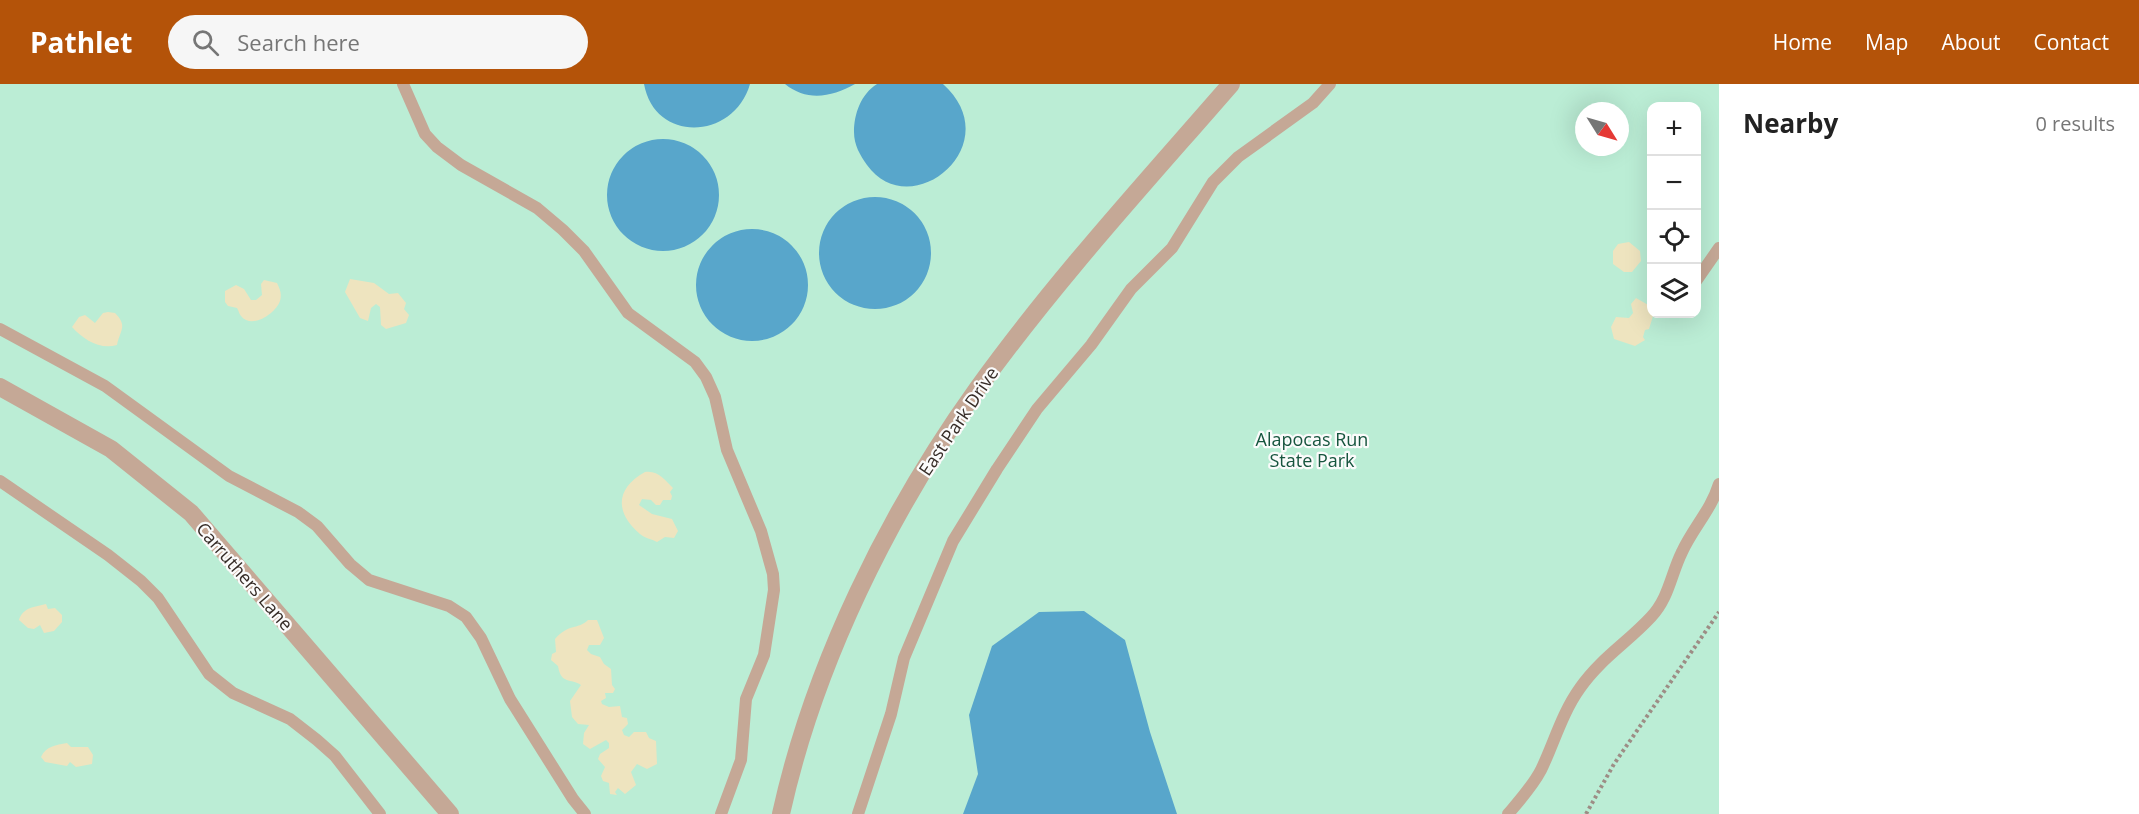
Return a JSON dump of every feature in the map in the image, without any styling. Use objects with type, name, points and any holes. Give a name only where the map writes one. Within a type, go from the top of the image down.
[{"type":"street","name":"East Park Drive","points":[[781,814],[794,759],[851,608],[902,506],[924,470],[978,387],[1072,268],[1232,84]]},
{"type":"street","name":"Carruthers Lane","points":[[0,387],[111,448],[191,513],[450,814]]},
{"type":"lane","points":[[403,84],[425,134],[437,147],[461,165],[537,208],[584,251],[628,313],[688,356],[706,377],[727,450],[760,531],[773,574],[764,655],[746,699],[741,760],[721,814]]},
{"type":"lane","points":[[858,814],[891,714],[904,658],[953,541],[997,469],[1037,409],[1091,345],[1131,289],[1172,248],[1213,182],[1238,157],[1313,103],[1330,84]]},
{"type":"lane","points":[[1701,274],[1719,248]]},
{"type":"lane","points":[[0,329],[105,386],[230,476],[298,512],[317,526],[350,564],[369,579],[449,606],[466,617],[481,638],[510,699],[573,799],[585,814]]},
{"type":"lane","points":[[0,481],[99,549],[141,581],[158,598],[209,674],[233,693],[290,719],[317,740],[335,756],[380,814]]},
{"type":"lane","points":[[1508,814],[1529,789],[1540,770],[1569,705],[1580,688],[1605,657],[1652,617],[1664,600],[1680,555],[1710,507],[1719,484]]},
{"type":"path","points":[[1586,814],[1614,764],[1719,612]]},
{"type":"green space","name":"Alapocas Run State Park","points":[[0,84],[1719,84],[1719,814],[0,814]]},
{"type":"sand","points":[[1629,242],[1640,251],[1641,261],[1632,272],[1624,272],[1613,264],[1613,251],[1618,244]]},
{"type":"sand","points":[[350,279],[374,283],[389,294],[398,293],[406,303],[404,309],[409,315],[406,323],[386,329],[381,325],[380,307],[376,304],[371,308],[368,321],[360,318],[345,292]]},
{"type":"sand","points":[[264,280],[277,283],[281,296],[278,306],[269,315],[257,321],[246,320],[237,308],[228,306],[225,302],[225,291],[236,285],[244,289],[251,300],[256,300],[262,295],[261,284]]},
{"type":"sand","points":[[1636,298],[1647,304],[1647,318],[1652,318],[1649,329],[1645,330],[1643,337],[1645,340],[1635,346],[1614,339],[1611,327],[1616,317],[1629,318],[1633,313],[1631,304]]},
{"type":"sand","points":[[103,313],[115,313],[121,321],[122,328],[117,345],[104,346],[93,343],[72,327],[79,317],[85,315],[95,323]]},
{"type":"sand","points":[[645,472],[657,474],[673,488],[670,492],[671,500],[663,500],[660,505],[656,505],[651,500],[642,499],[639,505],[652,514],[672,519],[678,531],[674,538],[665,537],[657,542],[640,534],[626,517],[622,501],[624,493],[635,478]]},
{"type":"sand","points":[[46,604],[48,609],[55,608],[62,615],[62,622],[54,631],[44,633],[40,625],[34,629],[28,628],[19,620],[26,610]]},
{"type":"sand","points":[[588,620],[597,620],[604,638],[600,645],[589,645],[587,650],[600,657],[611,669],[612,685],[615,689],[613,693],[605,693],[606,698],[601,701],[602,704],[609,707],[620,706],[622,717],[627,718],[628,724],[622,730],[624,735],[629,737],[634,732],[646,732],[649,738],[656,741],[657,764],[647,769],[637,764],[631,772],[636,785],[625,794],[618,788],[615,792],[617,795],[610,794],[609,783],[603,781],[601,776],[605,767],[598,759],[600,754],[609,748],[609,743],[606,740],[590,749],[583,744],[584,733],[589,725],[578,724],[572,717],[570,701],[581,685],[564,679],[558,666],[551,660],[552,654],[556,652],[555,639],[565,631]]},
{"type":"sand","points":[[67,743],[71,747],[88,747],[93,755],[92,764],[76,767],[70,762],[67,766],[45,762],[41,757],[49,748]]},
{"type":"water","points":[[644,84],[750,84],[741,103],[728,116],[712,124],[695,128],[678,125],[663,117],[651,104]]},
{"type":"water","points":[[785,84],[855,84],[820,96],[793,90]]},
{"type":"water","points":[[877,84],[943,84],[961,107],[966,131],[960,152],[947,170],[928,182],[907,187],[886,181],[867,165],[856,146],[854,125],[863,99]]},
{"type":"water","points":[[663,139],[684,143],[702,156],[715,174],[719,195],[715,216],[702,234],[684,247],[663,251],[642,247],[624,234],[611,216],[607,195],[611,174],[624,156],[642,143]]},
{"type":"water","points":[[875,197],[896,201],[915,213],[927,232],[931,253],[927,274],[915,293],[896,305],[875,309],[854,305],[835,293],[823,274],[819,253],[823,232],[835,213],[854,201]]},
{"type":"water","points":[[752,229],[773,233],[792,245],[804,264],[808,285],[804,306],[792,325],[773,337],[752,341],[731,337],[712,325],[700,306],[696,285],[700,264],[712,245],[731,233]]},
{"type":"water","points":[[1084,611],[1125,640],[1150,732],[1177,814],[963,814],[978,774],[969,715],[992,646],[1039,612]]}]
